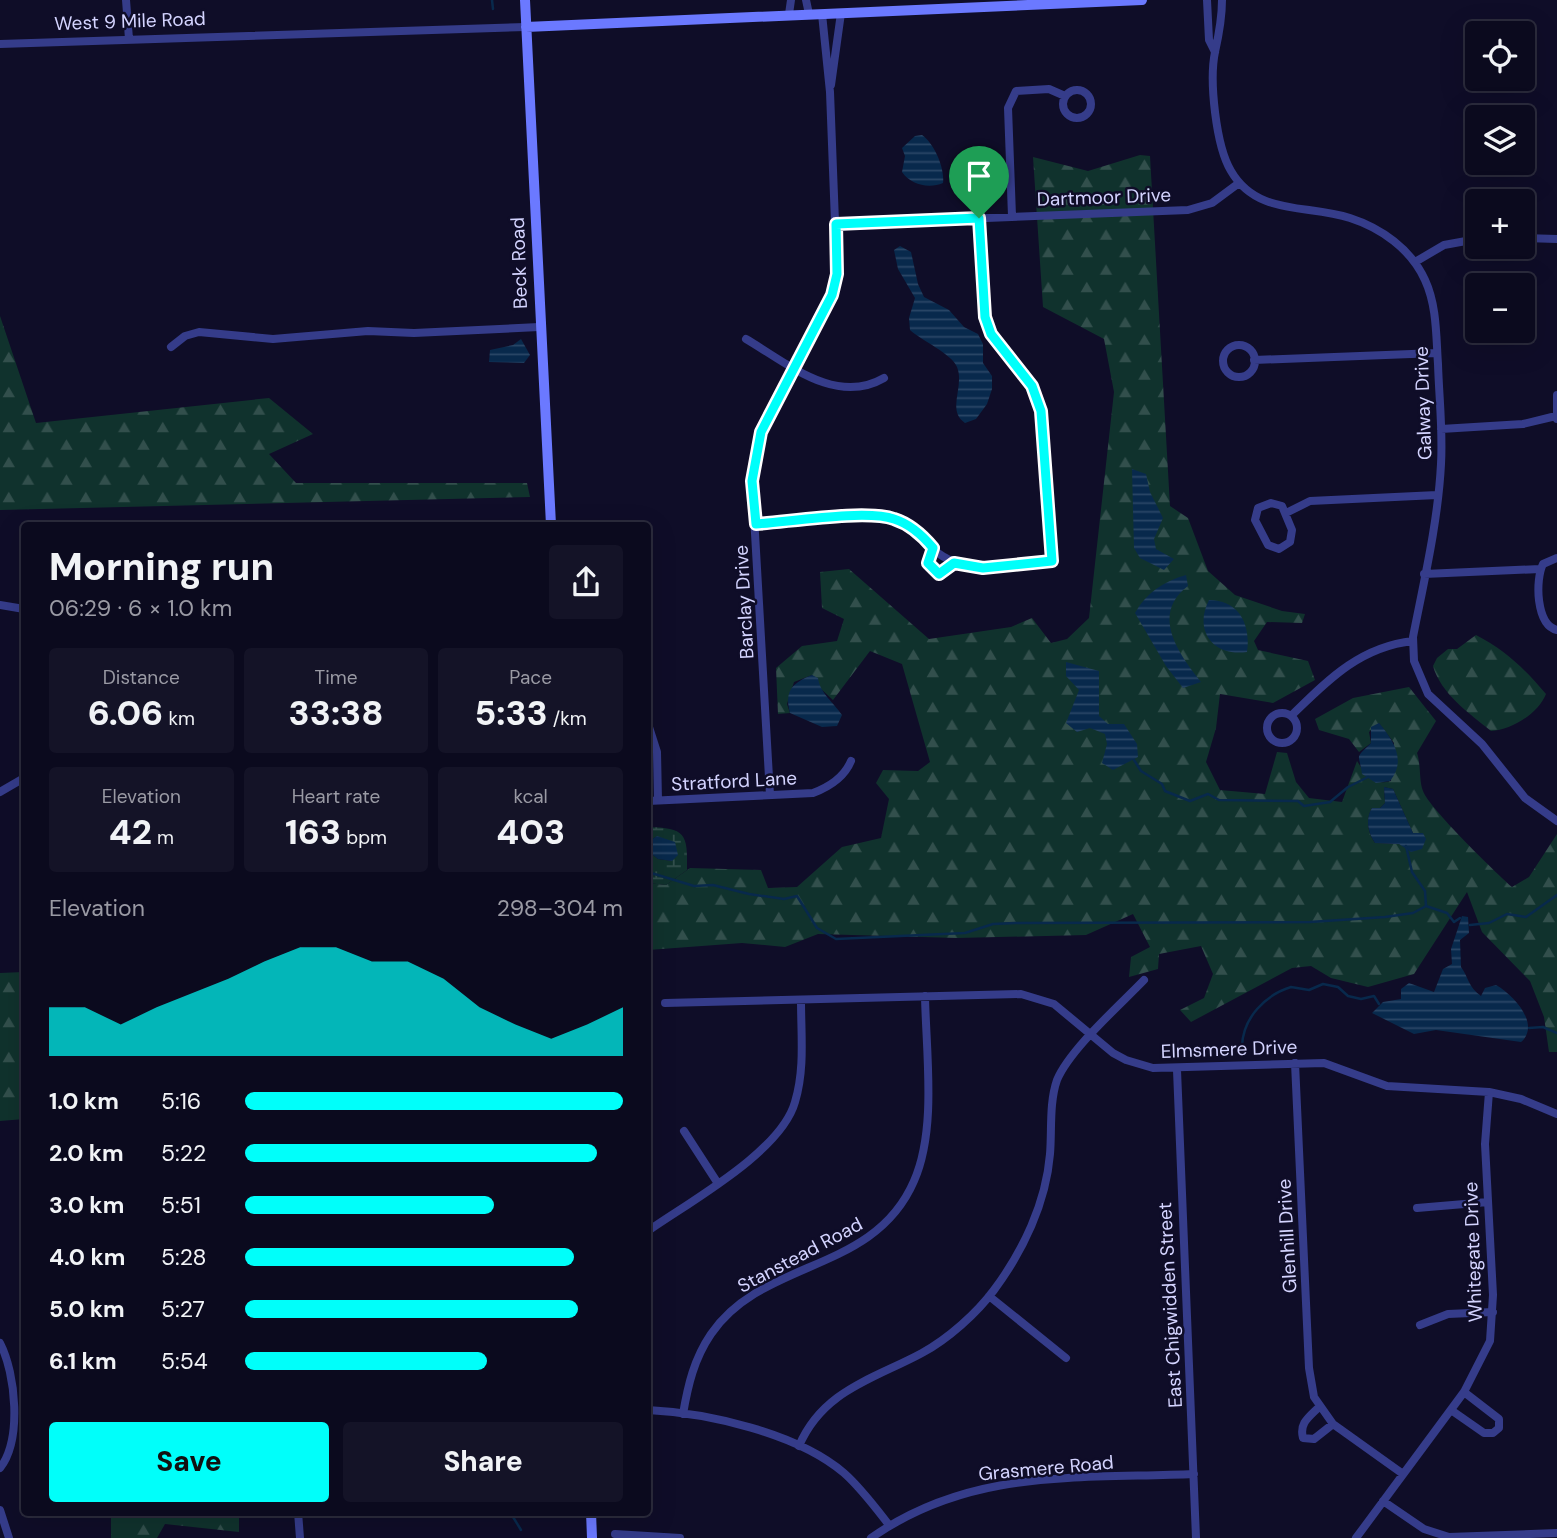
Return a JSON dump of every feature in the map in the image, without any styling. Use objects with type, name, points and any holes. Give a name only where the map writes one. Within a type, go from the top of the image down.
[{"type":"street","points":[[126,0],[129,39]]},
{"type":"street","name":"Beck Road","points":[[525,0],[539,327],[551,522]]},
{"type":"street","points":[[789,15],[791,0]]},
{"type":"street","points":[[806,0],[809,14]]},
{"type":"street","name":"West 9 Mile Road","points":[[0,44],[526,27],[841,13],[925,5],[1142,0]]},
{"type":"street","name":"Galway Drive","points":[[1207,0],[1209,40],[1215,52]]},
{"type":"street","name":"Galway Drive","points":[[1222,0],[1220,40],[1215,52],[1216,125],[1224,158],[1239,183],[1268,204],[1361,222],[1401,246],[1415,262],[1431,298],[1441,429],[1437,495],[1413,641],[1416,670],[1428,694],[1482,744],[1525,797],[1557,821]]},
{"type":"street","name":"Barclay Drive","points":[[770,795],[752,481],[761,432],[832,295],[837,274],[830,92],[822,13]]},
{"type":"street","name":"Barclay Drive","points":[[830,92],[841,13]]},
{"type":"street","points":[[1012,216],[1008,108],[1012,95],[1016,91],[1049,89],[1065,96]]},
{"type":"street","name":"Dartmoor Drive","points":[[836,224],[1188,210],[1212,203],[1239,183]]},
{"type":"street","points":[[756,524],[851,517],[894,519],[923,535],[933,548],[954,563],[983,568],[1052,561],[1041,411],[1032,386],[991,334],[985,317],[979,218]]},
{"type":"street","points":[[1535,238],[1557,239]]},
{"type":"street","points":[[1415,262],[1444,245],[1465,241]]},
{"type":"street","points":[[171,347],[185,336],[199,332],[273,339],[368,331],[539,327]]},
{"type":"street","points":[[746,338],[833,388],[871,386],[884,378]]},
{"type":"street","points":[[1239,345],[1251,351],[1254,360],[1251,371],[1242,376],[1231,375],[1223,361],[1229,348],[1239,345]]},
{"type":"street","points":[[1254,360],[1437,352]]},
{"type":"street","points":[[1441,429],[1523,424],[1556,418],[1557,395]]},
{"type":"street","points":[[1286,513],[1311,501],[1437,495]]},
{"type":"street","points":[[1271,503],[1282,506],[1286,513],[1292,539],[1283,548],[1272,547],[1256,525],[1256,512],[1261,505],[1271,503]]},
{"type":"street","points":[[933,548],[928,563],[939,574],[954,563]]},
{"type":"street","points":[[1557,558],[1547,561],[1540,569],[1542,617],[1547,626],[1557,630]]},
{"type":"street","points":[[1424,574],[1540,569]]},
{"type":"street","points":[[0,605],[21,608]]},
{"type":"street","points":[[1291,716],[1354,660],[1384,646],[1413,641]]},
{"type":"street","points":[[651,733],[657,752],[658,800]]},
{"type":"street","name":"Stratford Lane","points":[[651,801],[813,793],[825,788],[847,770],[851,761]]},
{"type":"street","points":[[0,792],[21,780]]},
{"type":"street","points":[[799,1446],[814,1418],[830,1402],[858,1382],[924,1352],[964,1321],[989,1296],[1016,1258],[1037,1212],[1047,1177],[1057,1081],[1063,1069],[1092,1035],[1144,980]]},
{"type":"street","name":"Elmsmere Drive","points":[[665,1003],[1021,994],[1054,1004],[1126,1060],[1153,1068],[1177,1070],[1295,1063],[1340,1067],[1373,1082],[1397,1088],[1453,1087],[1489,1091],[1521,1099],[1557,1114]]},
{"type":"street","name":"Stanstead Road","points":[[682,1414],[696,1360],[712,1332],[740,1305],[761,1290],[842,1255],[874,1234],[897,1211],[914,1182],[927,1132],[925,996]]},
{"type":"street","points":[[651,1229],[766,1147],[782,1128],[795,1105],[802,1073],[801,1001]]},
{"type":"street","name":"Glenhill Drive","points":[[1295,1063],[1309,1368],[1319,1407],[1333,1424],[1403,1474]]},
{"type":"street","name":"East Chigwidden Street","points":[[1177,1070],[1196,1538]]},
{"type":"street","name":"Whitegate Drive","points":[[1356,1538],[1464,1392],[1490,1341],[1493,1312],[1485,1144],[1489,1091]]},
{"type":"street","points":[[684,1131],[717,1182]]},
{"type":"street","points":[[1417,1208],[1488,1202]]},
{"type":"street","points":[[989,1296],[1066,1358]]},
{"type":"street","points":[[1419,1325],[1448,1314],[1493,1312]]},
{"type":"street","points":[[0,1343],[9,1363],[14,1427],[13,1444],[0,1468]]},
{"type":"street","points":[[1451,1410],[1483,1433],[1493,1433],[1499,1428],[1499,1419],[1494,1412],[1464,1392]]},
{"type":"street","points":[[1319,1407],[1304,1421],[1301,1429],[1303,1438],[1314,1439],[1333,1424]]},
{"type":"street","points":[[651,1410],[740,1426],[799,1446],[843,1472],[889,1525]]},
{"type":"street","name":"Grasmere Road","points":[[871,1538],[922,1508],[990,1485],[1194,1474]]},
{"type":"street","points":[[1383,1501],[1424,1529],[1441,1535],[1459,1538],[1557,1533]]},
{"type":"street","points":[[0,1510],[9,1538]]},
{"type":"street","points":[[298,1516],[300,1538]]},
{"type":"street","points":[[591,1516],[592,1538]]},
{"type":"street","points":[[615,1534],[680,1538]]},
{"type":"green space","points":[[1140,155],[1150,156],[1170,506],[1188,518],[1208,571],[1235,595],[1282,611],[1305,614],[1302,623],[1267,622],[1254,641],[1258,650],[1308,661],[1315,680],[1273,703],[1220,694],[1216,728],[1206,762],[1220,790],[1265,794],[1277,752],[1287,753],[1296,782],[1309,798],[1342,802],[1357,761],[1366,775],[1374,781],[1391,781],[1394,743],[1379,723],[1369,732],[1371,743],[1359,752],[1349,739],[1319,730],[1315,719],[1353,698],[1409,687],[1436,721],[1417,753],[1423,791],[1449,825],[1478,855],[1512,887],[1529,877],[1557,834],[1557,1052],[1549,1052],[1544,1017],[1530,981],[1482,932],[1467,892],[1414,974],[1368,987],[1331,978],[1311,966],[1292,968],[1191,1022],[1180,1010],[1204,998],[1213,974],[1201,946],[1159,954],[1158,969],[1129,977],[1131,957],[1150,947],[1133,914],[1086,935],[957,938],[818,934],[785,947],[742,943],[651,950],[651,883],[666,885],[690,868],[761,870],[768,888],[797,887],[842,847],[881,838],[889,799],[876,783],[883,770],[918,771],[930,762],[902,664],[870,651],[833,700],[820,688],[812,675],[794,682],[787,704],[790,713],[778,714],[776,668],[802,646],[837,641],[844,619],[822,608],[820,572],[849,569],[929,639],[1011,627],[1032,618],[1051,643],[1067,639],[1089,618],[1114,392],[1104,339],[1043,307],[1033,157],[1088,171]],"holes":[[[1384,787],[1393,789],[1413,833],[1423,833],[1409,848],[1399,844],[1375,843],[1368,822],[1372,808],[1380,808],[1385,803]]]},
{"type":"green space","points":[[0,316],[36,423],[269,398],[313,434],[269,454],[296,483],[527,483],[530,497],[0,510]]},
{"type":"green space","points":[[1476,635],[1514,661],[1546,694],[1537,708],[1523,720],[1507,728],[1491,731],[1449,694],[1433,666],[1437,658],[1448,649],[1457,649]]},
{"type":"green space","points":[[651,827],[677,831],[685,840],[687,848],[687,870],[666,885],[651,883],[651,853],[658,859],[672,861],[657,836],[651,840]]},
{"type":"green space","points":[[21,972],[21,1119],[0,1121],[0,973]]},
{"type":"green space","points":[[111,1516],[239,1516],[239,1532],[165,1524],[157,1538],[111,1538]]},
{"type":"water","points":[[922,135],[938,156],[943,183],[921,185],[902,172],[905,156],[902,148],[915,136]]},
{"type":"water","points":[[900,246],[911,252],[918,284],[924,297],[949,310],[964,327],[978,334],[983,344],[983,363],[992,376],[992,389],[987,404],[976,419],[965,423],[957,412],[959,375],[954,362],[910,330],[909,318],[915,298],[898,269],[894,250]]},
{"type":"water","points":[[521,339],[530,355],[524,363],[489,362],[490,350],[513,345]]},
{"type":"water","points":[[1132,469],[1146,474],[1150,492],[1163,518],[1154,539],[1156,549],[1174,559],[1164,570],[1140,558],[1134,548]]},
{"type":"water","points":[[1186,575],[1188,586],[1177,597],[1171,609],[1170,621],[1177,646],[1201,682],[1183,688],[1166,666],[1135,613],[1156,589]]},
{"type":"water","points":[[1209,600],[1229,604],[1241,616],[1247,633],[1247,652],[1225,650],[1210,639],[1204,622]]},
{"type":"water","points":[[1066,662],[1099,671],[1099,716],[1108,724],[1124,724],[1137,744],[1138,757],[1113,770],[1102,763],[1107,744],[1105,734],[1090,728],[1077,732],[1066,723],[1079,690],[1066,676]]},
{"type":"water","points":[[812,675],[818,678],[824,693],[842,715],[837,726],[822,727],[790,713],[788,699],[791,689],[799,681]]},
{"type":"water","points":[[1379,723],[1393,743],[1398,758],[1390,781],[1376,783],[1362,774],[1359,757],[1371,743],[1371,727]]},
{"type":"water","points":[[1384,787],[1393,789],[1413,833],[1423,833],[1426,839],[1422,849],[1411,852],[1399,844],[1375,843],[1368,826],[1369,817],[1372,808],[1380,808],[1385,803]]},
{"type":"water","points":[[657,836],[675,842],[678,855],[672,861],[658,859],[651,853],[651,840]]},
{"type":"water","points":[[1462,916],[1468,917],[1469,933],[1460,940],[1461,967],[1481,996],[1485,988],[1496,985],[1517,1003],[1527,1019],[1528,1027],[1521,1042],[1436,1030],[1414,1034],[1372,1013],[1383,1002],[1401,999],[1401,989],[1409,983],[1434,992],[1443,969],[1452,964],[1451,949]]},
{"type":"waterway","points":[[492,0],[493,9]]},
{"type":"waterway","points":[[1134,760],[1141,771],[1162,784],[1165,791],[1190,801],[1208,794],[1219,800],[1298,801],[1304,806],[1330,802],[1348,787],[1368,777]]},
{"type":"waterway","points":[[1406,846],[1412,872],[1425,891],[1426,906]]},
{"type":"waterway","points":[[651,873],[694,886],[713,885],[784,899],[797,896],[817,928],[836,939],[965,933],[993,924],[1015,923],[1310,922],[1385,917],[1413,913],[1426,906],[1447,913],[1454,922],[1460,918]]},
{"type":"waterway","points":[[1470,925],[1489,923],[1507,914],[1526,917],[1557,895]]},
{"type":"waterway","points":[[1238,1048],[1242,1046],[1246,1026],[1257,1009],[1273,996],[1291,987],[1309,990],[1323,984],[1338,987],[1348,996],[1361,999],[1374,996],[1379,1004]]},
{"type":"waterway","points":[[1529,1028],[1543,1027],[1557,1033]]},
{"type":"waterway","points":[[512,1516],[521,1530]]},
{"type":"route","points":[[979,218],[985,317],[991,334],[1032,386],[1041,411],[1052,561],[983,568],[954,563],[939,574],[928,563],[933,548],[923,535],[894,519],[851,517],[756,524],[752,481],[761,432],[832,295],[837,274],[836,224],[979,218]]}]
